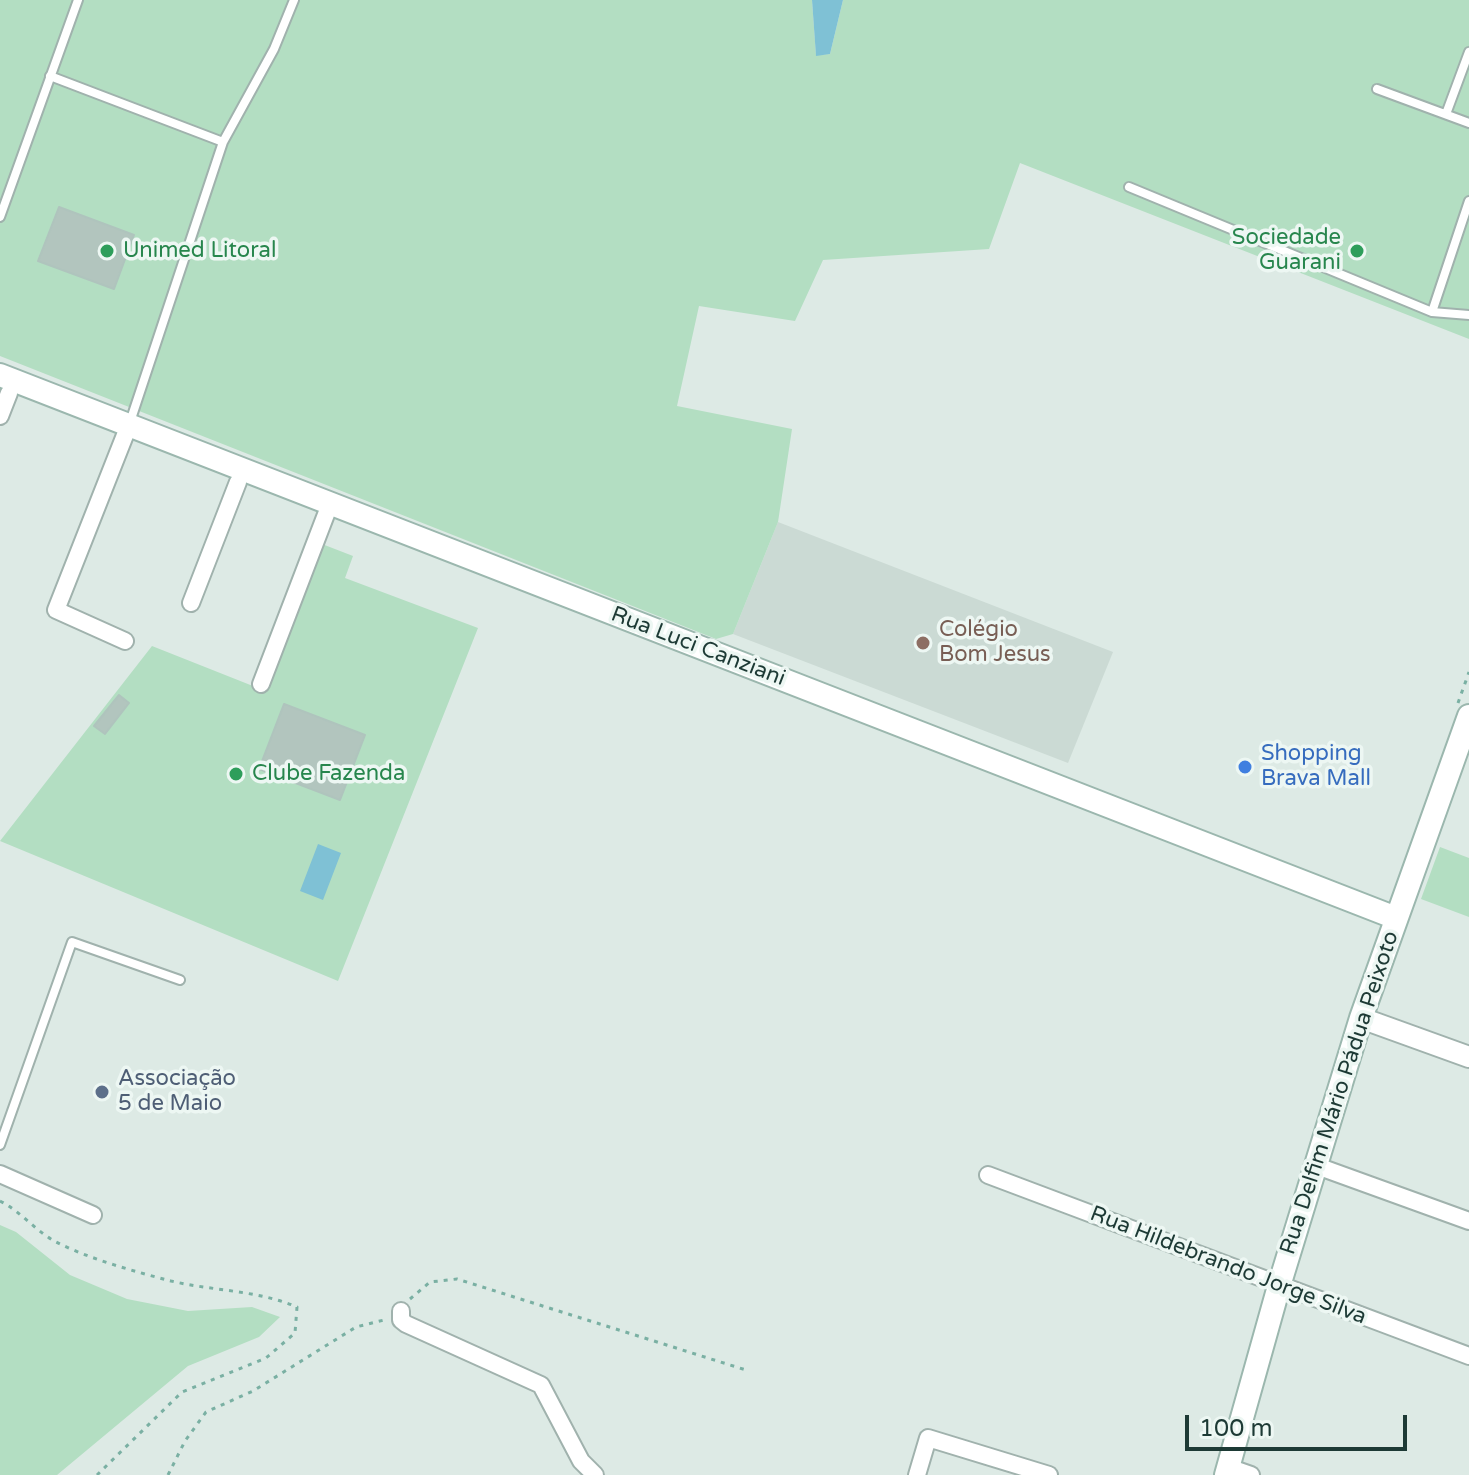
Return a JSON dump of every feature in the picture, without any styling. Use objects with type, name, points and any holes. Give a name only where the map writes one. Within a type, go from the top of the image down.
[{"type":"main road","name":"Rua Luci Canziani","points":[[3,386],[1394,924]]},
{"type":"main road","name":"Rua Luci Canziani","points":[[127,432],[238,482],[328,510]]},
{"type":"main road","name":"Rua Delfim Mário Pádua Peixoto","points":[[1227,1471],[1279,1286],[1361,1018],[1394,924],[1461,764],[1461,716]]},
{"type":"street","points":[[0,416],[3,386]]},
{"type":"street","points":[[125,641],[56,610],[127,432]]},
{"type":"street","points":[[191,603],[238,482]]},
{"type":"street","points":[[261,684],[328,510]]},
{"type":"street","points":[[1361,1018],[1469,1057]]},
{"type":"street","points":[[1317,1166],[1469,1221]]},
{"type":"street","points":[[0,1174],[93,1215]]},
{"type":"street","name":"Rua Hildebrando Jorge Silva","points":[[988,1175],[1469,1356]]},
{"type":"street","points":[[401,1316],[541,1385],[581,1461],[595,1475]]},
{"type":"street","points":[[917,1475],[928,1438],[1049,1475]]},
{"type":"street","points":[[1227,1471],[1251,1475]]},
{"type":"lane","points":[[0,217],[78,0]]},
{"type":"lane","points":[[127,432],[223,142],[274,49],[294,0]]},
{"type":"lane","points":[[1446,114],[1469,52]]},
{"type":"lane","points":[[50,76],[223,142]]},
{"type":"lane","points":[[1377,89],[1469,123]]},
{"type":"lane","points":[[1129,187],[1432,312],[1469,315]]},
{"type":"lane","points":[[1432,312],[1469,201]]},
{"type":"lane","points":[[0,1145],[72,942],[180,980]]},
{"type":"path","points":[[1461,716],[1469,672]]},
{"type":"path","points":[[0,1201],[21,1212],[53,1240],[107,1261],[171,1281],[240,1294],[270,1295],[297,1307],[295,1333],[266,1358],[182,1392],[97,1475]]},
{"type":"path","points":[[168,1475],[185,1441],[206,1412],[253,1391],[356,1327],[401,1316],[407,1302],[430,1282],[457,1279],[746,1370]]},
{"type":"shaded area","name":"Colégio Bom Jesus","points":[[778,522],[1113,652],[1068,763],[733,634]]},
{"type":"green space","points":[[0,0],[812,0],[816,55],[830,54],[843,0],[1469,0],[1469,339],[1020,163],[989,249],[823,260],[795,321],[699,306],[677,406],[792,429],[778,522],[733,634],[716,639],[0,356]]},
{"type":"green space","name":"Clube Fazenda","points":[[322,544],[353,556],[345,578],[478,628],[338,981],[0,841],[152,646],[263,690]]},
{"type":"green space","points":[[1440,847],[1469,858],[1469,917],[1421,899]]},
{"type":"green space","points":[[0,1225],[16,1232],[70,1275],[127,1299],[188,1311],[252,1307],[280,1317],[259,1337],[188,1366],[57,1475],[0,1475]]},
{"type":"water","points":[[812,0],[843,0],[830,54],[816,56]]},
{"type":"water","points":[[318,844],[341,853],[323,900],[300,891]]},
{"type":"building","points":[[59,207],[134,235],[114,289],[38,261]]},
{"type":"building","points":[[119,695],[129,703],[105,734],[94,726]]},
{"type":"building","points":[[284,704],[365,735],[340,800],[259,769]]},
{"type":"place","name":"Unimed Litoral","points":[[107,251]]},
{"type":"place","name":"Sociedade Guarani","points":[[1357,251]]},
{"type":"place","name":"Colégio Bom Jesus","points":[[923,643]]},
{"type":"place","name":"Shopping Brava Mall","points":[[1245,767]]},
{"type":"place","name":"Clube Fazenda","points":[[236,774]]},
{"type":"place","name":"Associação 5 de Maio","points":[[102,1092]]}]
